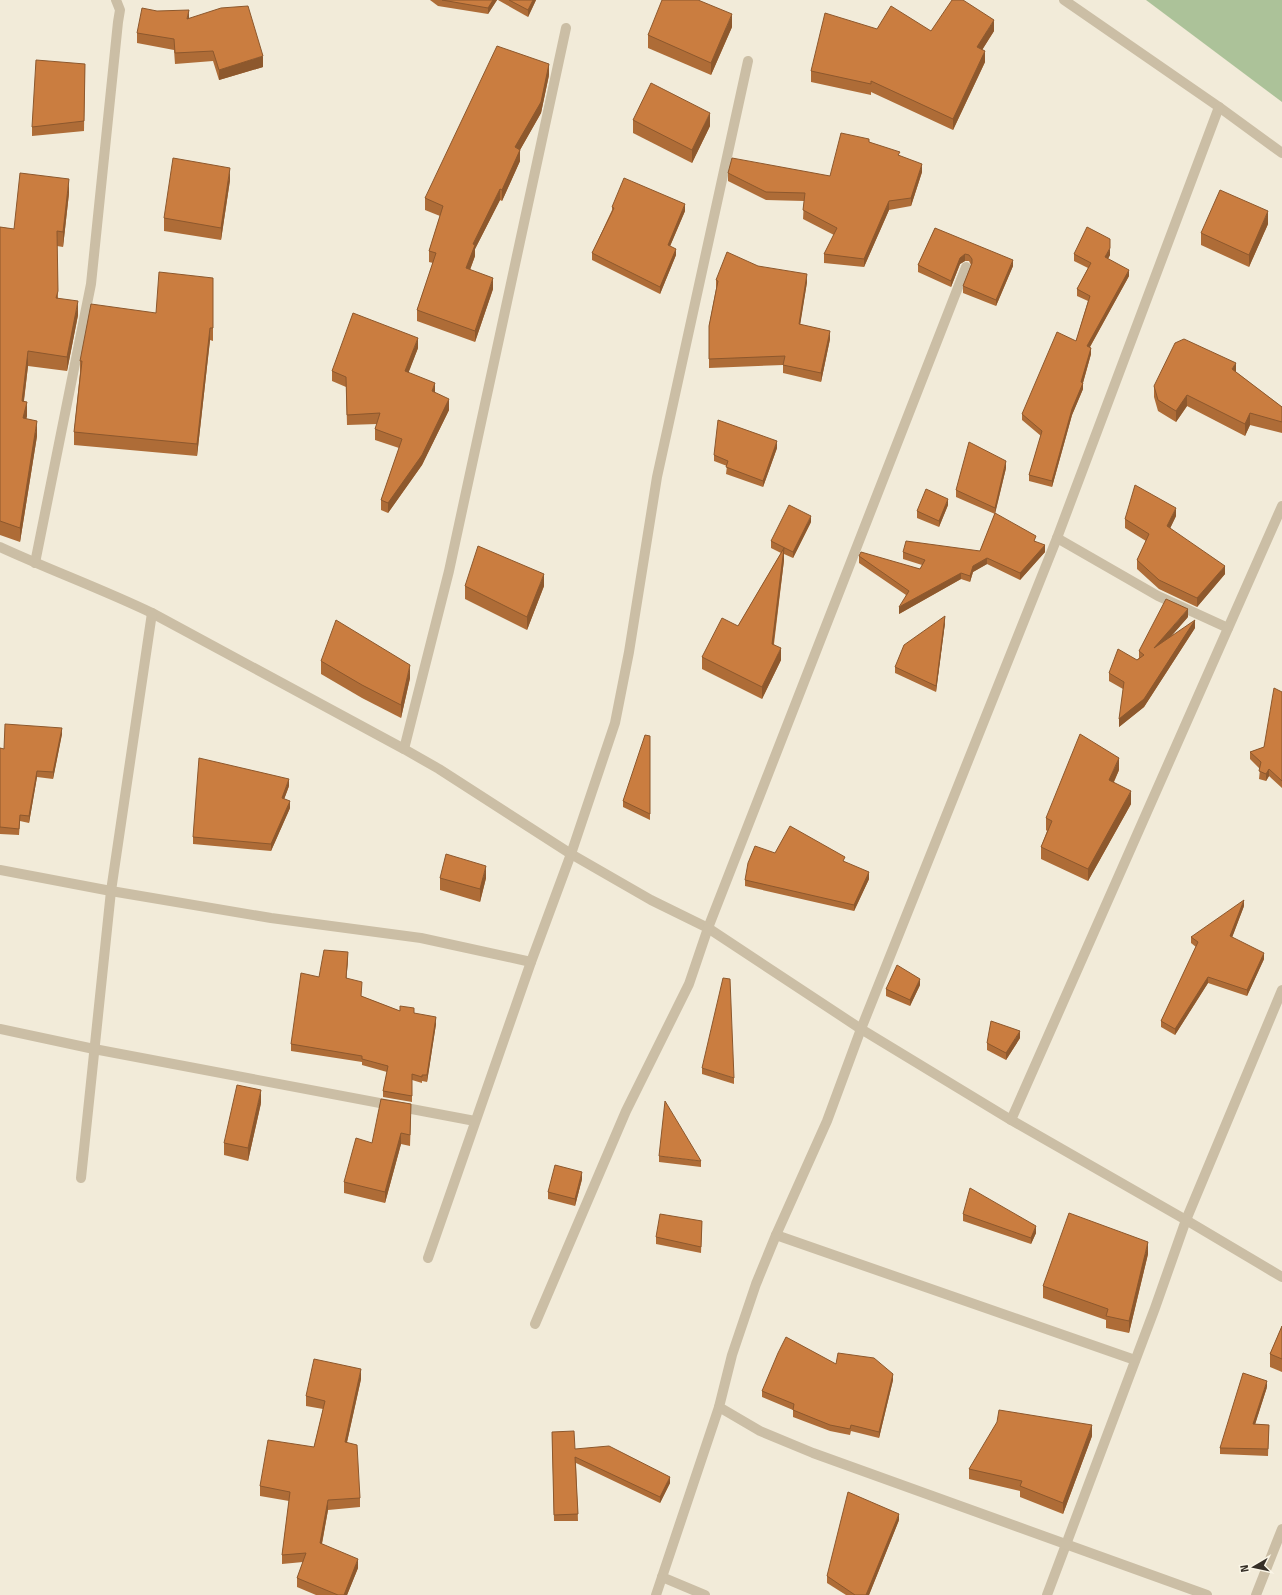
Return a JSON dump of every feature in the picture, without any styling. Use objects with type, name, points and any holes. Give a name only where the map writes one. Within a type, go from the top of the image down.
[{"type":"street","points":[[35,563],[90,284],[120,10],[116,0]]},
{"type":"street","points":[[1064,0],[1219,107],[1282,153]]},
{"type":"street","points":[[404,749],[449,571],[566,28]]},
{"type":"street","points":[[428,1258],[531,962],[571,854],[615,722],[629,652],[657,477],[748,61]]},
{"type":"street","points":[[656,1595],[718,1407],[732,1355],[756,1284],[776,1235],[827,1121],[861,1029],[1057,538],[1219,107]]},
{"type":"street","points":[[535,1324],[626,1111],[690,984],[708,928],[966,267]]},
{"type":"street","points":[[1011,1120],[1282,506]]},
{"type":"street","points":[[1057,538],[1158,596],[1228,628]]},
{"type":"street","points":[[0,547],[152,613],[404,749],[439,769],[571,854],[651,900],[708,928],[861,1029],[1011,1120],[1282,1277]]},
{"type":"street","points":[[81,1178],[111,891],[152,613]]},
{"type":"street","points":[[0,870],[111,891],[271,918],[421,938],[531,962]]},
{"type":"street","points":[[1047,1595],[1155,1308],[1186,1220],[1282,990]]},
{"type":"street","points":[[0,1030],[475,1121]]},
{"type":"street","points":[[776,1235],[1135,1360]]},
{"type":"street","points":[[718,1407],[760,1431],[813,1453],[1207,1595]]},
{"type":"street","points":[[1256,1595],[1282,1529]]},
{"type":"street","points":[[662,1577],[705,1595]]},
{"type":"green space","points":[[1146,0],[1282,0],[1282,102]]},
{"type":"building","points":[[442,0],[493,0],[488,8]]},
{"type":"building","points":[[509,0],[533,0],[528,10]]},
{"type":"building","points":[[662,0],[698,0],[732,14],[711,63],[648,35]]},
{"type":"building","points":[[952,0],[963,0],[994,20],[977,47],[985,51],[953,119],[871,81],[871,84],[811,71],[825,13],[877,29],[891,6],[931,31]]},
{"type":"building","points":[[248,6],[263,56],[219,70],[213,51],[175,53],[174,39],[137,33],[142,8],[157,11],[189,10],[187,19],[221,8]]},
{"type":"building","points":[[497,46],[549,64],[541,102],[515,147],[520,150],[502,190],[500,189],[473,244],[475,245],[466,268],[493,278],[475,331],[417,310],[436,253],[429,251],[443,206],[425,198]]},
{"type":"building","points":[[36,60],[85,64],[84,121],[32,127]]},
{"type":"building","points":[[651,83],[710,113],[692,150],[633,120]]},
{"type":"building","points":[[841,133],[869,139],[869,142],[900,152],[898,155],[922,164],[911,198],[889,201],[864,259],[824,254],[837,228],[803,210],[805,193],[766,192],[728,173],[732,158],[830,176]]},
{"type":"building","points":[[173,158],[230,168],[221,228],[164,218]]},
{"type":"building","points":[[20,173],[69,179],[63,232],[57,231],[58,291],[56,298],[78,301],[67,357],[28,351],[22,401],[27,402],[23,418],[37,421],[20,528],[0,521],[0,227],[14,229]]},
{"type":"building","points":[[624,178],[685,204],[668,245],[676,249],[660,287],[592,253],[614,208],[612,207]]},
{"type":"building","points":[[1220,190],[1268,211],[1249,255],[1201,233]]},
{"type":"building","points":[[1087,227],[1110,239],[1110,248],[1105,257],[1129,270],[1087,346],[1091,348],[1081,382],[1083,383],[1072,409],[1052,481],[1029,475],[1042,431],[1022,414],[1057,332],[1076,341],[1090,296],[1077,289],[1091,263],[1074,254]]},
{"type":"building","points":[[935,228],[1013,260],[996,300],[963,286],[972,263],[972,259],[969,255],[965,254],[960,258],[951,281],[918,265]]},
{"type":"building","points":[[727,252],[758,266],[807,274],[799,324],[830,331],[821,373],[783,365],[785,356],[709,359],[709,326],[718,281],[716,280]]},
{"type":"building","points":[[159,272],[213,278],[213,328],[210,328],[197,444],[74,432],[82,361],[80,361],[91,304],[156,313]]},
{"type":"building","points":[[353,313],[418,338],[405,371],[435,383],[432,391],[449,399],[422,455],[388,503],[381,500],[402,439],[375,429],[380,413],[347,415],[346,377],[332,371]]},
{"type":"building","points":[[1184,339],[1236,363],[1232,369],[1282,407],[1282,422],[1250,413],[1245,424],[1187,395],[1176,411],[1158,400],[1154,386],[1175,343]]},
{"type":"building","points":[[718,420],[777,441],[763,481],[726,467],[728,461],[714,455]]},
{"type":"building","points":[[969,442],[1006,461],[995,508],[956,490]]},
{"type":"building","points":[[1135,485],[1176,508],[1167,526],[1225,566],[1197,598],[1159,580],[1137,560],[1149,534],[1125,519]]},
{"type":"building","points":[[926,489],[948,499],[939,521],[917,511]]},
{"type":"building","points":[[789,505],[811,516],[793,552],[771,541]]},
{"type":"building","points":[[995,513],[1036,536],[1034,541],[1045,545],[1020,573],[987,558],[973,566],[970,576],[961,573],[899,607],[909,591],[859,556],[861,552],[920,569],[925,560],[903,552],[906,541],[980,551]]},
{"type":"building","points":[[478,546],[544,574],[527,617],[465,586]]},
{"type":"building","points":[[784,548],[772,644],[781,648],[762,687],[702,657],[722,618],[738,626]]},
{"type":"building","points":[[1166,599],[1188,609],[1154,648],[1195,620],[1144,699],[1119,719],[1124,682],[1109,673],[1118,649],[1137,660],[1144,655],[1139,651]]},
{"type":"building","points":[[945,616],[936,686],[895,667],[904,645]]},
{"type":"building","points":[[336,620],[410,665],[401,705],[362,685],[321,661]]},
{"type":"building","points":[[1274,688],[1282,692],[1282,781],[1269,769],[1266,774],[1259,771],[1261,762],[1250,752],[1264,747]]},
{"type":"building","points":[[5,724],[62,728],[53,772],[37,771],[29,816],[20,815],[19,829],[0,827],[0,748],[4,749]]},
{"type":"building","points":[[1080,734],[1119,758],[1109,780],[1131,791],[1088,869],[1041,847],[1052,821],[1046,818]]},
{"type":"building","points":[[645,735],[650,736],[650,814],[623,801]]},
{"type":"building","points":[[199,758],[289,779],[282,798],[290,801],[271,844],[193,837]]},
{"type":"building","points":[[790,826],[845,857],[843,861],[869,872],[854,905],[745,880],[748,863],[755,846],[775,853]]},
{"type":"building","points":[[446,854],[486,866],[480,889],[440,878]]},
{"type":"building","points":[[1244,900],[1230,936],[1264,953],[1247,990],[1208,977],[1175,1029],[1161,1021],[1198,942],[1191,937]]},
{"type":"building","points":[[324,950],[348,952],[346,978],[362,982],[361,996],[400,1011],[400,1006],[414,1008],[414,1013],[436,1017],[427,1075],[422,1075],[422,1077],[412,1074],[412,1096],[383,1091],[388,1066],[362,1059],[362,1056],[291,1044],[301,973],[319,977]]},
{"type":"building","points":[[897,965],[920,979],[910,1000],[886,989]]},
{"type":"building","points":[[723,978],[730,979],[734,1078],[702,1068]]},
{"type":"building","points":[[991,1021],[1020,1031],[1006,1053],[987,1043]]},
{"type":"building","points":[[237,1085],[261,1090],[248,1148],[224,1143]]},
{"type":"building","points":[[381,1099],[411,1104],[410,1135],[401,1133],[385,1192],[344,1182],[356,1138],[372,1143]]},
{"type":"building","points":[[665,1101],[701,1161],[659,1156]]},
{"type":"building","points":[[555,1165],[582,1172],[575,1199],[548,1192]]},
{"type":"building","points":[[970,1188],[1036,1226],[1031,1238],[963,1214]]},
{"type":"building","points":[[1069,1213],[1148,1242],[1129,1321],[1106,1316],[1108,1309],[1043,1286]]},
{"type":"building","points":[[660,1214],[702,1221],[701,1247],[656,1237]]},
{"type":"building","points":[[1282,1326],[1282,1359],[1270,1354]]},
{"type":"building","points":[[786,1337],[836,1364],[838,1353],[874,1358],[893,1374],[879,1432],[851,1425],[850,1429],[830,1425],[793,1410],[794,1404],[762,1391]]},
{"type":"building","points":[[314,1359],[361,1369],[345,1442],[357,1445],[360,1498],[328,1500],[320,1543],[358,1559],[344,1595],[338,1595],[297,1578],[306,1553],[282,1555],[290,1492],[260,1486],[268,1440],[314,1447],[325,1401],[306,1396]]},
{"type":"building","points":[[1243,1373],[1267,1381],[1253,1424],[1269,1425],[1268,1449],[1220,1448]]},
{"type":"building","points":[[999,1410],[1092,1425],[1063,1503],[1020,1486],[1022,1481],[969,1469],[997,1422]]},
{"type":"building","points":[[574,1431],[575,1449],[609,1446],[670,1477],[660,1497],[575,1457],[578,1514],[554,1515],[552,1432]]},
{"type":"building","points":[[848,1492],[899,1514],[866,1595],[855,1595],[827,1576]]}]
